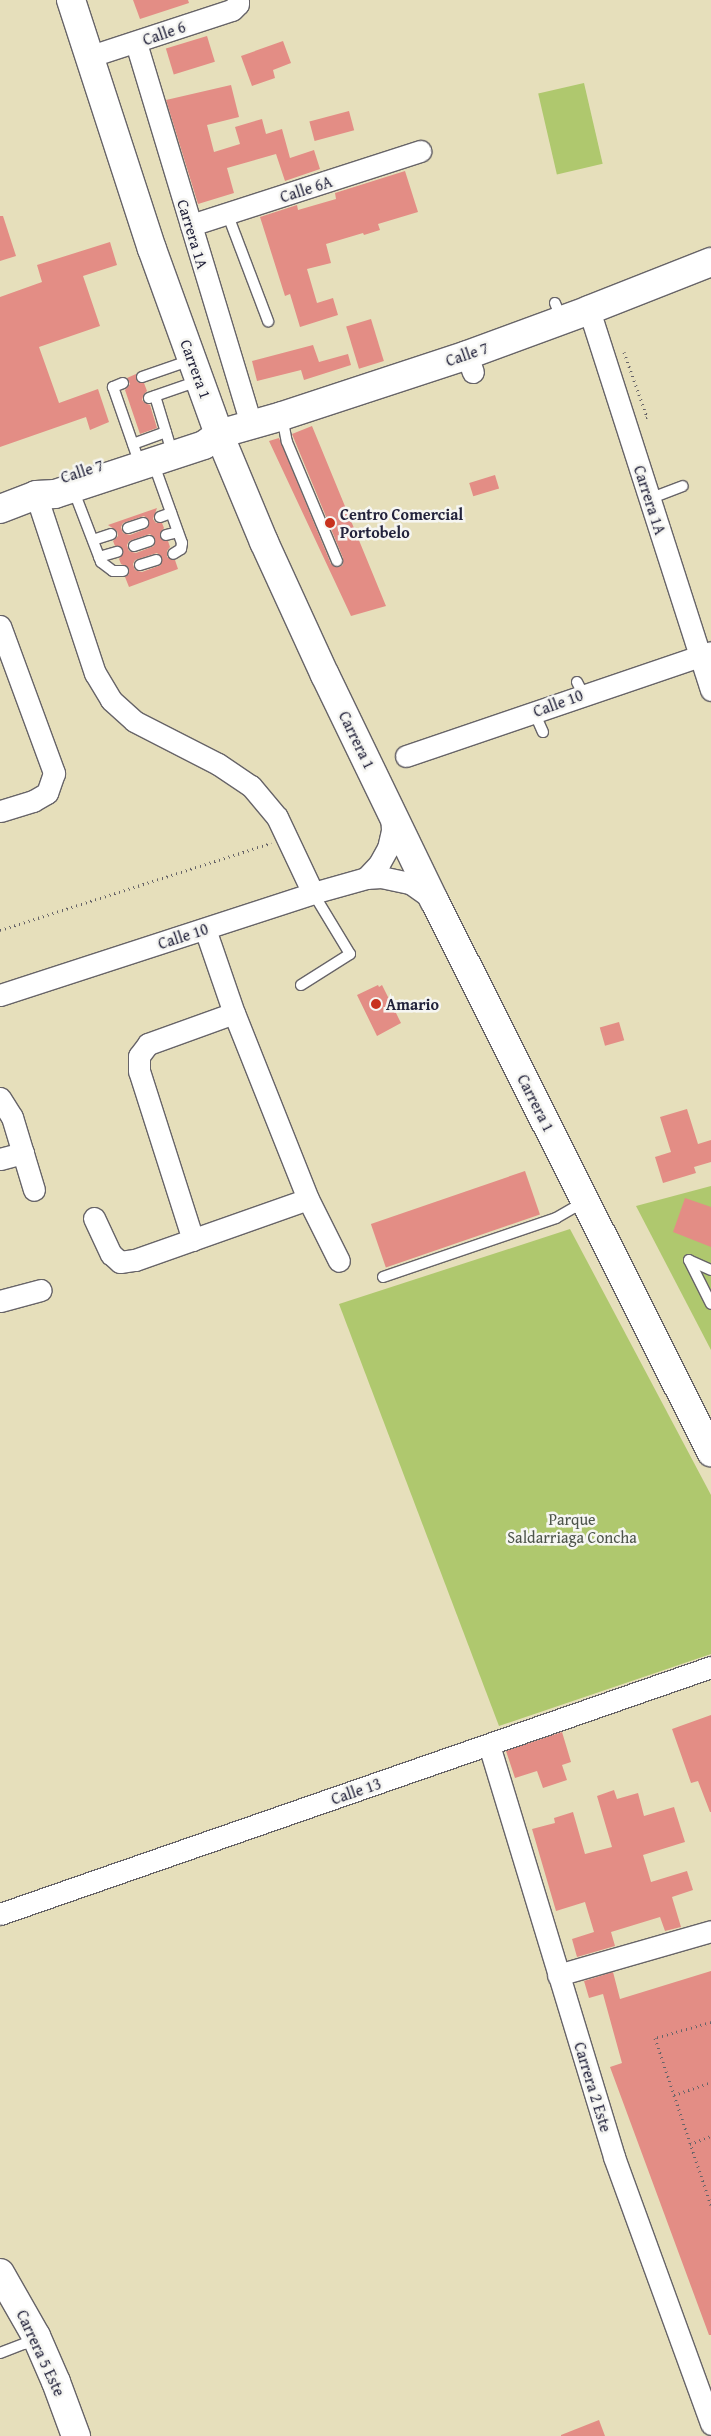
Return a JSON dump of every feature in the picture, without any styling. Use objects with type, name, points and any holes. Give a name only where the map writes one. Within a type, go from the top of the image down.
[{"type":"main road","name":"Carrera 1","points":[[71,0],[152,249],[219,434],[268,551],[434,900],[711,1452]]},
{"type":"main road","name":"Calle 7","points":[[36,496],[50,481],[151,446],[204,445],[219,434],[470,363],[558,311],[589,310],[711,262]]},
{"type":"main road","name":"Calle 7","points":[[2,506],[36,496],[55,494],[72,488],[151,446]]},
{"type":"main road","name":"Carrera 5 Este","points":[[0,2274],[36,2336],[76,2436]]},
{"type":"street","name":"Calle 6","points":[[88,57],[136,43],[232,10],[238,2]]},
{"type":"street","name":"Carrera 1A","points":[[136,43],[250,425]]},
{"type":"street","name":"Calle 6A","points":[[191,225],[420,148]]},
{"type":"street","name":"Carrera 1A","points":[[589,310],[650,499],[706,654],[711,690]]},
{"type":"street","points":[[36,496],[95,673],[111,700],[134,721],[244,780],[268,805],[288,838],[313,892]]},
{"type":"street","points":[[0,811],[33,800],[47,792],[54,773],[2,638]]},
{"type":"street","name":"Calle 10","points":[[406,756],[534,712],[580,688],[706,654]]},
{"type":"street","points":[[366,878],[379,864],[388,848],[392,830],[391,811]]},
{"type":"street","name":"Calle 10","points":[[0,995],[206,929],[313,892],[366,878],[381,877],[403,881],[423,891],[434,900]]},
{"type":"street","points":[[206,929],[234,1013],[308,1199],[339,1260]]},
{"type":"street","points":[[193,1240],[139,1071],[138,1056],[148,1044],[234,1013]]},
{"type":"street","points":[[0,1098],[12,1117],[34,1190]]},
{"type":"street","points":[[0,1159],[23,1153]]},
{"type":"street","points":[[94,1218],[111,1254],[120,1262],[135,1260],[308,1199]]},
{"type":"street","points":[[0,1301],[41,1290]]},
{"type":"street","name":"Calle 13","points":[[0,1914],[711,1667]]},
{"type":"street","name":"Carrera 2 Este","points":[[489,1745],[614,2157],[711,2424]]},
{"type":"street","points":[[558,1975],[711,1931]]},
{"type":"lane","points":[[227,213],[268,321]]},
{"type":"lane","points":[[142,377],[196,370]]},
{"type":"lane","points":[[151,446],[152,397],[196,370]]},
{"type":"lane","points":[[123,383],[113,386],[151,446],[182,543],[181,548],[172,554]]},
{"type":"lane","points":[[282,416],[287,442],[337,561]]},
{"type":"lane","points":[[650,499],[683,486]]},
{"type":"lane","points":[[72,488],[99,557],[106,568],[113,571],[123,571]]},
{"type":"lane","points":[[160,517],[171,513]]},
{"type":"lane","points":[[128,528],[143,523]]},
{"type":"lane","points":[[166,535],[178,532]]},
{"type":"lane","points":[[93,540],[111,534]]},
{"type":"lane","points":[[134,546],[149,541]]},
{"type":"lane","points":[[99,557],[117,552]]},
{"type":"lane","points":[[140,565],[156,560]]},
{"type":"lane","points":[[534,712],[543,732]]},
{"type":"lane","points":[[301,985],[350,954],[313,892]]},
{"type":"lane","points":[[384,1277],[556,1218],[585,1202]]},
{"type":"lane","points":[[711,1270],[689,1260],[711,1304]]},
{"type":"lane","points":[[0,2353],[24,2344],[36,2336]]},
{"type":"path","points":[[622,345],[647,417],[625,424]]},
{"type":"path","points":[[0,930],[288,838]]},
{"type":"path","points":[[711,2022],[654,2038],[690,2144],[709,2193],[711,2205]]},
{"type":"path","points":[[674,2095],[711,2082]]},
{"type":"path","points":[[690,2144],[711,2136]]},
{"type":"green space","points":[[584,83],[603,164],[557,174],[538,94]]},
{"type":"green space","points":[[711,1186],[711,1350],[636,1206]]},
{"type":"green space","name":"Parque Saldarriaga Concha","points":[[570,1229],[711,1495],[711,1654],[499,1726],[339,1304]]},
{"type":"building","points":[[133,0],[188,0],[189,3],[140,19]]},
{"type":"building","points":[[207,36],[215,62],[174,74],[166,49]]},
{"type":"building","points":[[283,41],[291,63],[273,70],[275,78],[252,86],[241,56]]},
{"type":"building","points":[[231,85],[239,117],[207,125],[214,152],[240,144],[235,127],[262,119],[266,134],[282,129],[290,158],[314,150],[320,169],[285,181],[276,154],[227,168],[234,193],[198,204],[166,100]]},
{"type":"building","points":[[349,111],[354,130],[315,141],[309,122]]},
{"type":"building","points":[[405,171],[418,212],[378,224],[380,230],[326,244],[331,263],[307,269],[317,303],[333,298],[338,315],[300,327],[290,294],[285,296],[260,217],[297,205],[298,210],[336,199],[335,193]]},
{"type":"building","points":[[0,216],[3,216],[16,256],[0,261]]},
{"type":"building","points":[[110,242],[117,265],[83,276],[100,326],[39,347],[59,403],[98,389],[109,422],[90,430],[86,417],[0,447],[0,297],[42,282],[37,265]]},
{"type":"building","points":[[371,319],[384,361],[359,369],[346,327]]},
{"type":"building","points":[[313,345],[319,362],[348,354],[351,365],[304,380],[301,370],[257,381],[252,361]]},
{"type":"building","points":[[136,374],[137,382],[144,383],[147,391],[142,400],[150,405],[157,428],[140,434],[125,390],[130,384],[127,378]]},
{"type":"building","name":"Centro Comercial Portobelo","points":[[312,426],[386,606],[351,616],[269,441],[279,438],[331,564],[339,567],[343,565],[343,558],[292,434]]},
{"type":"building","points":[[495,475],[499,488],[473,496],[469,483]]},
{"type":"building","points":[[157,508],[153,519],[156,523],[162,523],[164,528],[160,533],[160,537],[164,541],[168,541],[170,547],[167,551],[167,557],[175,560],[178,569],[129,587],[125,577],[129,574],[129,568],[121,564],[119,559],[123,554],[123,550],[119,546],[115,546],[113,541],[118,536],[117,531],[108,525]],"holes":[[[144,516],[149,520],[148,528],[130,535],[123,533],[121,527],[123,523]],[[150,534],[155,538],[154,546],[136,553],[129,551],[127,545],[129,541]],[[157,553],[162,558],[161,565],[142,572],[135,570],[133,564],[135,560]]]},
{"type":"building","name":"Amario","points":[[378,985],[379,987],[382,985],[401,1023],[377,1036],[357,995]]},
{"type":"building","points":[[619,1022],[624,1040],[605,1046],[600,1028]]},
{"type":"building","points":[[687,1109],[698,1144],[711,1140],[711,1162],[694,1167],[696,1173],[663,1183],[655,1157],[671,1152],[660,1117]]},
{"type":"building","points":[[525,1171],[540,1214],[386,1268],[371,1224]]},
{"type":"building","points":[[685,1198],[711,1207],[711,1247],[673,1232]]},
{"type":"building","points":[[711,1715],[710,1812],[698,1781],[691,1783],[672,1729]]},
{"type":"building","points":[[562,1732],[571,1762],[562,1765],[567,1780],[543,1788],[537,1771],[515,1778],[506,1751]]},
{"type":"building","points":[[614,1790],[617,1799],[638,1793],[644,1816],[674,1807],[685,1842],[643,1855],[651,1882],[687,1871],[693,1890],[672,1897],[681,1927],[665,1931],[660,1917],[611,1932],[615,1946],[577,1957],[572,1939],[594,1932],[585,1902],[556,1911],[532,1829],[555,1823],[554,1818],[573,1812],[585,1854],[612,1847],[597,1796]]},
{"type":"building","points":[[711,1971],[711,2335],[709,2335],[610,2067],[622,2063],[603,1994],[589,1998],[584,1981],[613,1972],[620,1999]]},
{"type":"building","points":[[599,2420],[605,2436],[561,2436],[561,2435]]},
{"type":"place","name":"Centro Comercial Portobelo","points":[[330,523]]},
{"type":"place","name":"Amario","points":[[376,1004]]}]
